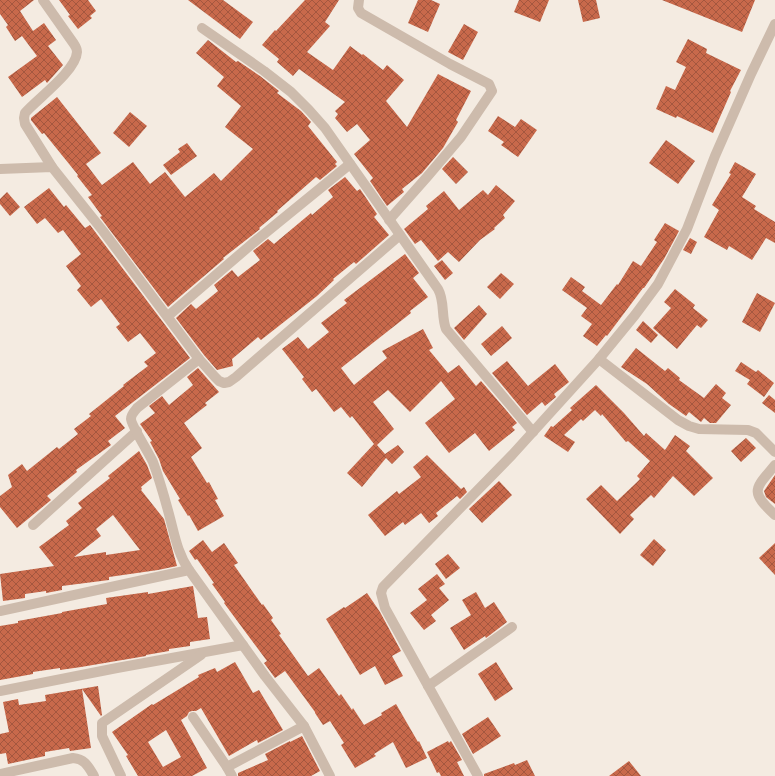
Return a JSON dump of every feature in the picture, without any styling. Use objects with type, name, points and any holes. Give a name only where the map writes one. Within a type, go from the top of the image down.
[{"type":"street","points":[[43,0],[77,48],[77,54],[63,76],[24,114],[25,124],[52,167],[104,231],[199,359],[219,381],[224,383],[229,382],[400,235]]},
{"type":"street","points":[[359,0],[358,8],[361,13],[450,64],[489,84],[492,91],[461,136],[427,177],[388,220]]},
{"type":"street","points":[[478,776],[385,608],[381,593],[383,587],[495,473],[533,432],[599,359],[658,284],[687,230],[715,156],[775,24]]},
{"type":"street","points":[[202,28],[291,92],[325,128],[388,220],[442,294],[444,324],[446,330],[533,432]]},
{"type":"street","points":[[168,316],[253,243],[350,164]]},
{"type":"street","points":[[0,169],[52,167]]},
{"type":"street","points":[[199,359],[137,408],[131,415],[132,425],[137,431],[153,462],[183,562],[304,726],[330,776]]},
{"type":"street","points":[[599,359],[678,420],[689,426],[699,429],[748,430],[756,433],[775,452]]},
{"type":"street","points":[[33,526],[137,431]]},
{"type":"street","points":[[775,465],[762,481],[757,493],[760,499],[775,515]]},
{"type":"street","points":[[0,610],[189,570]]},
{"type":"street","points":[[428,686],[512,627]]},
{"type":"street","points":[[0,691],[243,645]]},
{"type":"street","points":[[121,776],[102,736],[102,722],[206,652]]},
{"type":"street","points":[[193,718],[232,776]]},
{"type":"street","points":[[227,767],[304,726]]},
{"type":"street","points":[[0,774],[73,758],[80,758],[85,762],[94,776]]},
{"type":"building","points":[[0,0],[34,0],[20,11],[33,31],[44,23],[56,40],[48,46],[63,65],[47,83],[45,80],[22,97],[8,77],[37,56],[22,36],[15,41],[6,27],[8,25],[0,14]]},
{"type":"building","points":[[59,0],[88,0],[96,11],[90,16],[92,18],[78,29],[68,16],[70,15]]},
{"type":"building","points":[[188,0],[223,0],[253,22],[240,39]]},
{"type":"building","points":[[305,0],[339,0],[325,22],[330,26],[307,52],[333,70],[350,46],[383,70],[387,65],[404,80],[386,101],[407,127],[438,74],[471,91],[456,120],[458,122],[443,148],[422,173],[402,189],[404,192],[387,206],[370,181],[373,178],[354,154],[370,140],[357,124],[347,132],[335,118],[338,114],[335,111],[345,102],[299,69],[293,76],[277,62],[279,59],[262,45]]},
{"type":"building","points":[[418,0],[431,0],[440,4],[428,32],[408,23]]},
{"type":"building","points":[[519,0],[549,0],[540,22],[514,12]]},
{"type":"building","points":[[578,0],[596,0],[600,18],[583,22]]},
{"type":"building","points":[[662,0],[755,0],[742,32]]},
{"type":"building","points":[[464,24],[478,32],[463,60],[448,52]]},
{"type":"building","points":[[688,39],[707,49],[706,53],[741,70],[730,91],[731,92],[713,133],[677,116],[676,118],[656,109],[666,86],[675,90],[686,67],[676,62]]},
{"type":"building","points":[[208,40],[236,62],[238,61],[260,76],[279,91],[277,93],[301,111],[311,122],[308,126],[337,162],[335,164],[337,166],[320,180],[316,177],[277,211],[278,212],[259,228],[260,229],[223,258],[224,259],[168,307],[100,217],[102,216],[88,197],[92,195],[77,176],[78,175],[44,133],[42,134],[31,118],[57,97],[101,153],[86,164],[102,185],[133,162],[150,184],[165,172],[185,197],[214,173],[221,181],[253,149],[225,127],[241,106],[217,86],[224,77],[196,53]]},
{"type":"building","points":[[130,112],[147,126],[129,147],[113,133]]},
{"type":"building","points":[[498,116],[515,127],[521,119],[537,130],[518,157],[501,145],[504,142],[488,131]]},
{"type":"building","points":[[666,140],[695,161],[678,184],[649,163]]},
{"type":"building","points":[[187,143],[197,156],[171,175],[163,165],[180,152],[178,149]]},
{"type":"building","points":[[453,157],[468,172],[456,184],[442,169]]},
{"type":"building","points":[[735,162],[756,174],[742,197],[756,206],[754,209],[775,222],[775,243],[766,238],[752,260],[729,246],[727,250],[704,237],[719,210],[712,205],[731,174],[729,173]]},
{"type":"building","points":[[345,177],[357,191],[360,189],[377,214],[374,217],[389,235],[356,264],[354,262],[333,279],[334,280],[317,296],[261,340],[258,337],[232,359],[233,366],[217,370],[176,318],[191,304],[196,309],[218,291],[214,285],[232,270],[238,277],[260,260],[253,251],[268,239],[274,244],[311,213],[312,215],[333,197],[328,190]]},
{"type":"building","points":[[496,185],[515,201],[503,215],[505,218],[494,228],[495,229],[480,240],[459,262],[448,252],[438,261],[421,240],[415,244],[404,229],[428,209],[426,206],[444,191],[459,210],[483,190],[488,195]]},
{"type":"building","points":[[49,188],[64,207],[66,205],[85,228],[90,225],[190,358],[115,416],[125,428],[108,441],[111,445],[76,470],[77,472],[47,496],[51,500],[17,528],[0,507],[0,496],[12,487],[8,475],[22,464],[27,471],[57,447],[59,449],[78,434],[74,429],[91,416],[89,414],[124,386],[123,385],[148,366],[144,362],[156,353],[140,333],[128,342],[116,327],[120,324],[101,299],[91,307],[77,290],[81,286],[66,266],[81,254],[63,230],[58,233],[45,218],[37,224],[24,207]]},
{"type":"building","points":[[7,192],[20,207],[10,216],[0,204],[0,199]]},
{"type":"building","points":[[665,223],[679,231],[664,259],[644,288],[607,336],[606,335],[597,346],[583,336],[592,324],[581,316],[587,308],[562,290],[571,277],[585,287],[582,291],[601,305],[617,284],[618,285],[633,261],[641,266],[657,242],[654,240]]},
{"type":"building","points":[[690,238],[697,242],[691,254],[683,250]]},
{"type":"building","points":[[405,254],[419,273],[413,278],[428,297],[410,311],[411,313],[341,368],[354,385],[387,358],[382,351],[423,329],[433,348],[429,350],[448,373],[459,365],[476,386],[481,381],[517,423],[512,427],[515,430],[489,451],[475,433],[449,453],[425,423],[455,399],[441,381],[410,412],[388,390],[373,402],[394,429],[377,445],[385,454],[398,445],[404,452],[392,464],[386,458],[362,487],[347,473],[374,444],[352,416],[350,418],[341,407],[334,412],[316,389],[312,392],[302,379],[304,377],[282,349],[298,337],[308,349],[329,332],[321,323],[347,303],[344,300]]},
{"type":"building","points":[[442,260],[453,273],[445,280],[434,266]]},
{"type":"building","points":[[501,273],[514,284],[500,299],[487,287]]},
{"type":"building","points":[[675,289],[695,305],[693,308],[708,320],[701,328],[697,325],[677,349],[653,328],[671,308],[664,302]]},
{"type":"building","points":[[757,293],[775,303],[760,332],[742,322]]},
{"type":"building","points":[[479,305],[487,314],[464,340],[454,328]]},
{"type":"building","points":[[643,321],[658,335],[651,343],[636,330]]},
{"type":"building","points":[[502,326],[512,338],[491,356],[481,344]]},
{"type":"building","points":[[636,348],[665,371],[668,368],[680,378],[679,380],[704,398],[716,384],[726,393],[722,398],[731,405],[716,423],[710,423],[704,418],[701,422],[689,412],[686,416],[669,404],[647,384],[621,367]]},
{"type":"building","points":[[507,361],[528,386],[555,364],[569,382],[554,394],[556,397],[545,406],[542,402],[527,415],[492,373]]},
{"type":"building","points":[[741,362],[756,372],[758,370],[774,383],[764,397],[747,384],[750,380],[735,371]]},
{"type":"building","points":[[198,368],[219,392],[205,403],[207,405],[184,423],[202,448],[191,457],[207,483],[209,482],[218,499],[215,500],[224,516],[198,531],[178,500],[180,499],[163,471],[159,459],[150,442],[152,441],[140,424],[155,413],[149,406],[162,396],[169,405],[193,385],[187,377]]},
{"type":"building","points":[[596,385],[644,436],[646,433],[665,450],[675,435],[690,446],[686,451],[713,478],[694,496],[673,476],[654,498],[651,495],[630,515],[634,519],[620,534],[586,499],[601,485],[617,501],[640,479],[637,476],[650,461],[628,441],[626,442],[602,414],[601,416],[595,410],[583,421],[581,419],[564,435],[575,442],[568,452],[544,436],[551,426],[553,427],[572,410],[570,408]]},
{"type":"building","points":[[769,395],[775,400],[775,413],[762,403]]},
{"type":"building","points":[[746,438],[756,448],[741,462],[731,451]]},
{"type":"building","points":[[139,451],[152,478],[141,487],[141,490],[164,519],[177,566],[109,577],[109,580],[62,586],[62,590],[46,593],[46,591],[25,594],[25,598],[3,601],[0,574],[54,566],[39,547],[69,525],[66,521],[82,508],[78,503],[110,478],[108,476]],"holes":[[[113,515],[140,550],[106,555],[106,552],[74,557],[101,536],[96,529]]]},
{"type":"building","points":[[427,455],[461,489],[464,487],[467,492],[460,499],[457,496],[436,513],[438,516],[429,523],[421,513],[405,525],[403,522],[385,536],[368,515],[397,491],[399,494],[421,477],[413,467]]},
{"type":"building","points":[[775,475],[775,504],[766,497],[764,491]]},
{"type":"building","points":[[499,481],[512,495],[482,523],[469,509]]},
{"type":"building","points":[[654,539],[666,550],[653,566],[640,555]]},
{"type":"building","points":[[203,540],[212,552],[224,543],[238,563],[234,565],[273,618],[271,620],[281,634],[279,635],[308,676],[319,668],[339,696],[341,694],[352,710],[353,708],[364,725],[382,715],[381,713],[396,704],[418,742],[419,741],[427,758],[406,768],[393,742],[374,754],[376,756],[355,768],[341,745],[344,743],[330,721],[323,725],[285,671],[275,678],[264,663],[267,661],[224,603],[225,602],[212,584],[214,583],[197,559],[195,560],[189,551]]},
{"type":"building","points":[[775,543],[775,575],[759,558]]},
{"type":"building","points":[[448,554],[460,568],[446,579],[435,564]]},
{"type":"building","points":[[437,574],[445,584],[439,588],[449,600],[431,615],[436,621],[424,630],[410,613],[427,600],[418,589]]},
{"type":"building","points":[[193,586],[198,618],[207,617],[210,639],[190,642],[190,646],[169,649],[169,651],[146,656],[60,670],[60,668],[33,672],[33,674],[0,680],[0,626],[18,623],[18,621],[107,604],[106,598],[148,592],[148,594]]},
{"type":"building","points":[[476,592],[485,608],[494,602],[507,622],[486,638],[485,636],[464,650],[450,628],[471,615],[462,600]]},
{"type":"building","points":[[367,593],[380,612],[401,651],[392,656],[403,676],[385,685],[375,666],[360,675],[326,619]]},
{"type":"building","points":[[235,662],[253,693],[259,690],[283,730],[258,743],[257,740],[229,756],[201,708],[196,711],[189,712],[187,716],[181,720],[207,768],[192,776],[138,776],[126,756],[128,755],[112,732],[152,704],[153,705],[199,677],[198,675],[215,668],[217,672]],"holes":[[[166,730],[181,757],[163,767],[148,742]]]},
{"type":"building","points":[[496,662],[513,689],[495,701],[478,674]]},
{"type":"building","points":[[98,686],[101,716],[82,689],[91,748],[70,751],[69,748],[45,752],[45,756],[8,764],[6,753],[0,754],[0,734],[9,732],[3,702],[18,699],[19,705],[46,701],[45,695]]},
{"type":"building","points":[[488,717],[501,736],[473,754],[462,734]]},
{"type":"building","points":[[302,736],[320,771],[311,776],[238,776],[238,773],[268,760],[265,754]]},
{"type":"building","points":[[448,741],[449,743],[451,741],[462,760],[457,762],[464,776],[441,776],[439,772],[437,773],[427,752]]},
{"type":"building","points":[[527,760],[535,776],[484,776],[484,774]]},
{"type":"building","points":[[629,761],[641,776],[609,776]]}]
